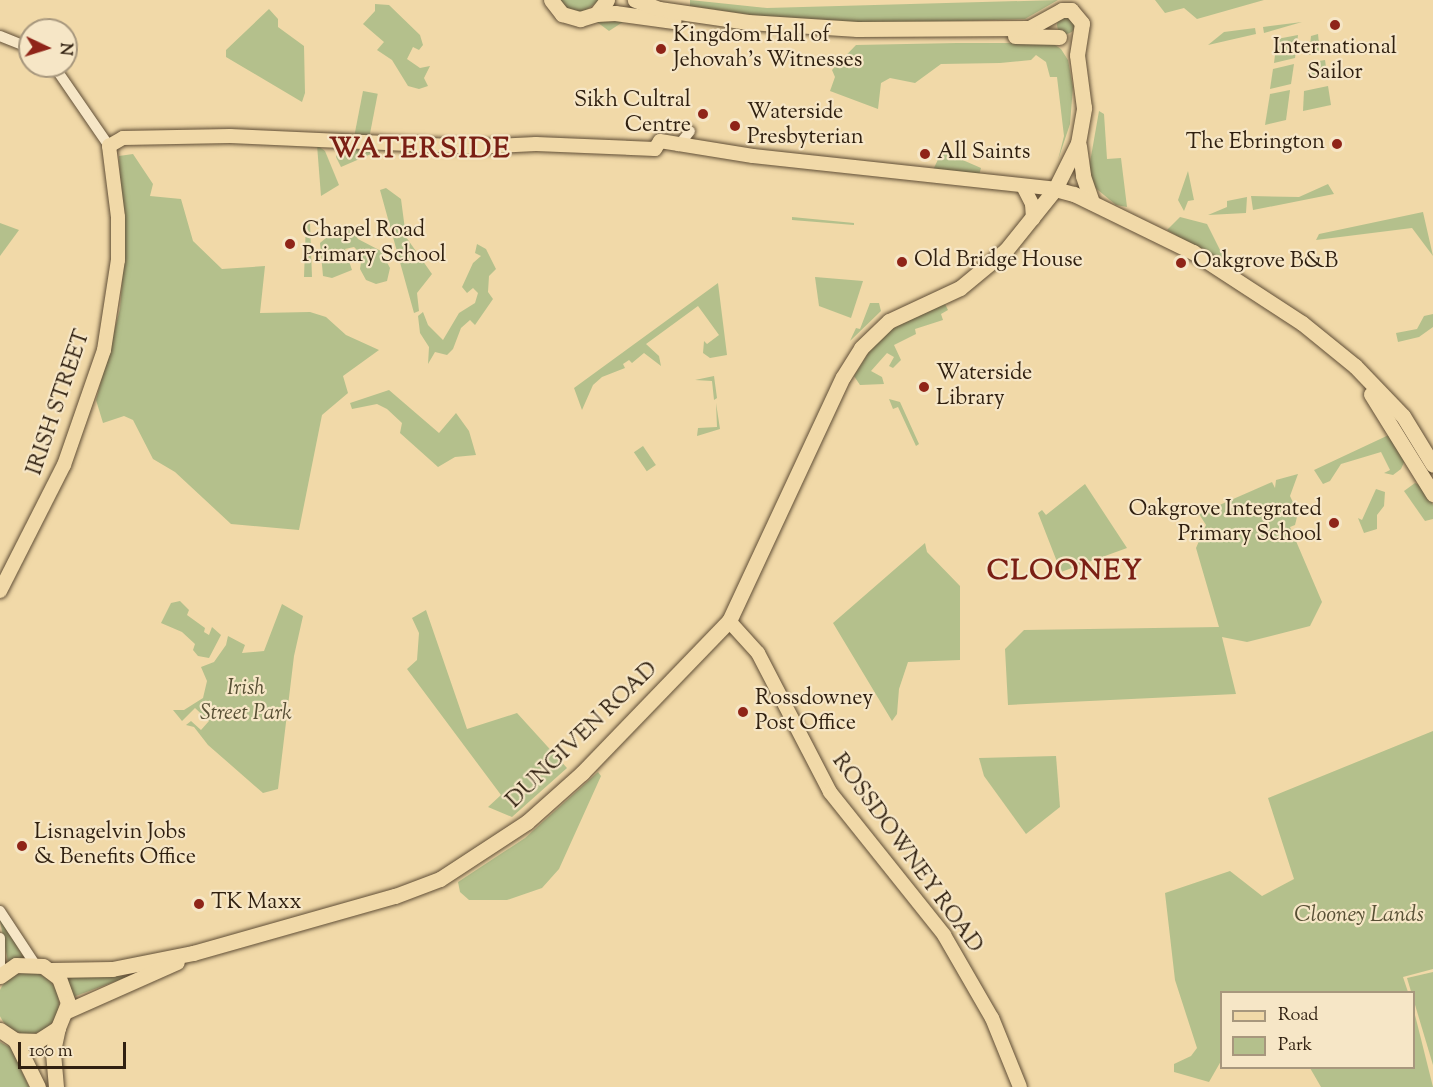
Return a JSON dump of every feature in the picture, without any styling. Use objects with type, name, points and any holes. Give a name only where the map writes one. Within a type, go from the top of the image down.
[{"type":"highway","points":[[551,0],[562,14],[572,18],[615,12],[748,31],[856,38],[1061,38],[1079,33]]},
{"type":"highway","points":[[596,14],[607,0]]},
{"type":"highway","points":[[635,0],[659,9],[748,22],[857,29],[1029,28],[1065,9],[1074,11],[1081,20],[1077,55],[1084,95],[1078,143],[1083,177],[1097,205]]},
{"type":"highway","points":[[1054,16],[1053,28],[1077,55]]},
{"type":"highway","name":"DUNGIVEN ROAD","points":[[51,970],[112,969],[193,953],[395,896],[440,879],[488,850],[527,822],[582,772],[729,621],[843,377],[861,348],[889,321],[960,288],[988,267],[1033,219],[1055,189],[1078,143]]},
{"type":"highway","points":[[1055,189],[1097,205],[1193,252],[1331,345],[1403,416],[1429,470]]},
{"type":"highway","points":[[1331,345],[1376,400],[1433,494]]},
{"type":"highway","name":"DUNGIVEN ROAD","points":[[67,1011],[193,953]]},
{"type":"highway","points":[[0,976],[16,965],[35,964],[51,970],[64,987],[67,1011],[58,1028],[52,1051],[56,1087]]},
{"type":"highway","points":[[5,1035],[38,1041],[58,1028]]},
{"type":"highway","points":[[5,1035],[38,1087]]},
{"type":"main road","points":[[109,146],[123,138],[230,136],[475,147],[536,144],[658,145],[1055,189]]},
{"type":"main road","name":"IRISH STREET","points":[[0,591],[64,465],[104,350],[118,260],[118,217],[109,146]]},
{"type":"main road","points":[[1023,186],[1032,204],[1033,219]]},
{"type":"main road","name":"ROSSDOWNEY ROAD","points":[[729,621],[758,653],[830,792],[944,935],[992,1018],[1020,1087]]},
{"type":"street","points":[[0,36],[18,43]]},
{"type":"street","points":[[62,78],[109,146]]},
{"type":"street","points":[[677,146],[690,131]]},
{"type":"street","points":[[0,911],[35,964]]},
{"type":"street","points":[[0,938],[0,976]]},
{"type":"green space","points":[[558,0],[600,0],[582,13],[566,9]]},
{"type":"green space","points":[[690,0],[767,8],[1058,0],[1025,19],[863,24],[765,17],[690,6]]},
{"type":"green space","points":[[1155,0],[1264,0],[1197,19],[1184,8],[1165,13]]},
{"type":"green space","points":[[375,4],[389,5],[420,35],[423,45],[419,50],[413,47],[407,59],[420,68],[430,66],[424,78],[428,86],[419,89],[408,86],[392,60],[377,50],[384,42],[363,24],[375,11]]},
{"type":"green space","points":[[269,9],[278,19],[278,27],[304,46],[305,93],[302,102],[226,57],[226,50]]},
{"type":"green space","points":[[1062,16],[1070,16],[1075,21],[1073,32],[1062,34],[1057,29],[1057,21]]},
{"type":"green space","points":[[614,19],[626,20],[609,31],[597,22]]},
{"type":"green space","points":[[1302,22],[1264,33],[1263,27]]},
{"type":"green space","points":[[1255,28],[1256,34],[1208,45],[1224,32]]},
{"type":"green space","points":[[1318,34],[1320,53],[1309,55],[1311,36]]},
{"type":"green space","points":[[1298,35],[1295,58],[1274,63],[1277,39]]},
{"type":"green space","points":[[1052,43],[1061,49],[1068,60],[1073,87],[1070,124],[1058,160],[1064,136],[1057,77],[1050,77],[1046,62],[1036,55],[1031,60],[1000,63],[941,64],[915,83],[890,78],[881,83],[878,109],[830,91],[835,77],[832,70],[856,45]]},
{"type":"green space","points":[[1325,60],[1327,74],[1308,79],[1308,63]]},
{"type":"green space","points":[[1294,64],[1291,84],[1270,89],[1273,69]]},
{"type":"green space","points":[[1328,86],[1331,105],[1303,111],[1304,91]]},
{"type":"green space","points":[[1290,90],[1286,120],[1265,125],[1270,94]]},
{"type":"green space","points":[[363,91],[378,94],[369,140],[354,137]]},
{"type":"green space","points":[[1099,111],[1104,114],[1107,159],[1121,158],[1127,207],[1116,205],[1092,185],[1089,168]]},
{"type":"green space","points":[[317,145],[325,151],[339,185],[321,196]]},
{"type":"green space","points":[[340,147],[370,147],[371,154],[341,167],[336,157]]},
{"type":"green space","points":[[942,151],[981,168],[979,175],[933,170]]},
{"type":"green space","points":[[133,154],[153,184],[150,196],[181,199],[193,241],[222,269],[265,266],[260,313],[310,312],[326,317],[346,335],[379,350],[343,376],[348,393],[322,415],[299,530],[231,524],[175,472],[153,459],[133,420],[124,416],[103,423],[96,400],[120,309],[124,256],[119,156]]},
{"type":"green space","points":[[1188,171],[1194,200],[1188,201],[1184,211],[1178,200]]},
{"type":"green space","points":[[1328,184],[1334,194],[1253,210],[1251,196],[1299,197]]},
{"type":"green space","points":[[386,188],[401,199],[406,237],[432,274],[417,293],[419,311],[414,313],[380,190]]},
{"type":"green space","points":[[1247,197],[1246,213],[1208,215],[1227,207],[1227,201]]},
{"type":"green space","points":[[1423,212],[1433,256],[1412,228],[1316,240],[1319,234]]},
{"type":"green space","points":[[792,217],[854,223],[854,225],[792,220]]},
{"type":"green space","points":[[1180,217],[1207,224],[1223,256],[1218,260],[1167,230]]},
{"type":"green space","points":[[306,222],[310,222],[312,277],[304,277]]},
{"type":"green space","points":[[0,223],[19,230],[0,256]]},
{"type":"green space","points":[[339,227],[352,229],[358,239],[381,251],[390,268],[387,281],[376,284],[366,280],[360,269],[362,255],[354,247],[345,249],[352,270],[332,278],[323,276],[320,243]]},
{"type":"green space","points":[[477,244],[486,249],[496,269],[489,276],[488,292],[493,299],[475,325],[470,320],[461,328],[453,349],[447,355],[435,352],[428,364],[429,347],[420,333],[418,316],[423,312],[428,325],[443,340],[459,313],[475,303],[478,293],[473,288],[467,293],[462,287],[473,263],[481,256],[475,253]]},
{"type":"green space","points":[[815,277],[863,281],[851,318],[819,306]]},
{"type":"green space","points":[[718,283],[727,355],[710,358],[703,353],[704,341],[707,344],[719,335],[698,306],[646,344],[659,356],[661,366],[644,353],[632,363],[629,360],[623,364],[625,368],[602,377],[593,385],[582,410],[574,388]]},
{"type":"green space","points":[[944,302],[948,310],[941,314],[943,320],[915,329],[916,334],[894,345],[901,360],[893,368],[889,366],[894,357],[887,353],[871,371],[882,377],[884,384],[860,385],[854,376],[874,344],[886,332]]},
{"type":"green space","points":[[870,303],[879,303],[881,311],[850,341],[856,328],[860,329]]},
{"type":"green space","points":[[1433,314],[1433,327],[1419,337],[1398,342],[1396,333],[1417,329],[1424,316]]},
{"type":"green space","points":[[714,376],[717,398],[714,400],[712,381],[695,380]]},
{"type":"green space","points":[[389,390],[439,433],[456,413],[469,431],[476,455],[455,457],[438,467],[400,433],[402,423],[387,409],[377,404],[352,409],[350,403]]},
{"type":"green space","points":[[889,399],[900,402],[919,444],[916,446],[898,407],[893,409]]},
{"type":"green space","points":[[716,403],[720,429],[697,436],[698,428],[717,427]]},
{"type":"green space","points":[[1393,433],[1406,458],[1401,469],[1393,475],[1384,473],[1390,470],[1381,452],[1341,464],[1330,481],[1323,484],[1314,470]]},
{"type":"green space","points":[[643,446],[656,465],[647,471],[634,452]]},
{"type":"green space","points":[[1298,474],[1290,496],[1298,513],[1295,525],[1290,527],[1322,602],[1310,626],[1247,642],[1222,637],[1236,694],[1008,705],[1005,649],[1024,630],[1219,627],[1196,548],[1206,525],[1199,514],[1272,482],[1275,488],[1276,480]]},
{"type":"green space","points":[[1415,483],[1424,487],[1433,505],[1433,519],[1425,521],[1404,491]]},
{"type":"green space","points":[[1085,484],[1127,548],[1061,572],[1038,513],[1042,510],[1046,515]]},
{"type":"green space","points":[[1376,489],[1385,492],[1384,506],[1377,515],[1377,529],[1364,533],[1358,518],[1362,520]]},
{"type":"green space","points":[[925,543],[927,552],[960,586],[960,660],[908,662],[899,689],[897,714],[892,721],[833,623]]},
{"type":"green space","points":[[180,601],[189,610],[187,615],[205,628],[204,632],[209,635],[212,627],[221,635],[209,658],[198,656],[193,650],[195,644],[182,632],[161,623],[171,603]]},
{"type":"green space","name":"Irish Street Park","points":[[282,604],[303,616],[294,656],[278,789],[263,793],[208,745],[194,727],[186,725],[191,721],[201,730],[209,721],[195,708],[182,721],[173,710],[184,710],[203,698],[207,681],[201,667],[214,662],[226,645],[228,636],[245,645],[242,653],[264,651]]},
{"type":"green space","points":[[426,610],[467,729],[517,713],[567,768],[512,817],[488,807],[501,795],[407,669],[417,660],[419,633],[412,618]]},
{"type":"green space","name":"Clooney Lands","points":[[1433,731],[1433,969],[1403,977],[1408,991],[1220,991],[1220,1063],[1209,1082],[1174,1072],[1174,1064],[1191,1056],[1197,1048],[1175,980],[1165,893],[1230,871],[1262,896],[1294,879],[1268,798]]},
{"type":"green space","points":[[1056,756],[1060,807],[1026,834],[984,776],[979,758]]},
{"type":"green space","points":[[598,772],[601,776],[559,869],[542,888],[507,900],[469,900],[460,892],[458,882],[525,838]]},
{"type":"green space","points":[[1,920],[24,958],[8,962]]},
{"type":"green space","points":[[28,972],[40,974],[54,986],[58,997],[57,1015],[50,1025],[40,1032],[28,1034],[16,1032],[6,1025],[-1,1015],[-1,991],[6,981],[16,974]]},
{"type":"green space","points":[[1433,972],[1433,1065],[1415,1005],[1415,991],[1411,991],[1407,978]]},
{"type":"green space","points":[[66,976],[130,976],[73,997]]},
{"type":"green space","points":[[1415,1015],[1433,1087],[1321,1087],[1311,1069],[1415,1069]]},
{"type":"green space","points":[[0,1042],[11,1048],[29,1087],[0,1087]]},
{"type":"place","name":"International Sailor","points":[[1335,25]]},
{"type":"place","name":"Kingdom Hall of Jehovah's Witnesses","points":[[661,49]]},
{"type":"place","name":"Sikh Cultral Centre","points":[[703,114]]},
{"type":"place","name":"Waterside Presbyterian","points":[[735,126]]},
{"type":"place","name":"The Ebrington","points":[[1337,144]]},
{"type":"place","name":"All Saints","points":[[925,154]]},
{"type":"place","name":"Chapel Road Primary School","points":[[290,244]]},
{"type":"place","name":"Old Bridge House","points":[[902,262]]},
{"type":"place","name":"Oakgrove B&B","points":[[1181,263]]},
{"type":"place","name":"Waterside Library","points":[[924,387]]},
{"type":"place","name":"Oakgrove Integrated Primary School","points":[[1334,523]]},
{"type":"place","name":"Rossdowney Post Office","points":[[743,712]]},
{"type":"place","name":"Lisnagelvin Jobs & Benefits Office","points":[[22,846]]},
{"type":"place","name":"TK Maxx","points":[[199,904]]},
{"type":"district","name":"WATERSIDE","points":[[420,150]]},
{"type":"district","name":"CLOONEY","points":[[1065,572]]}]
